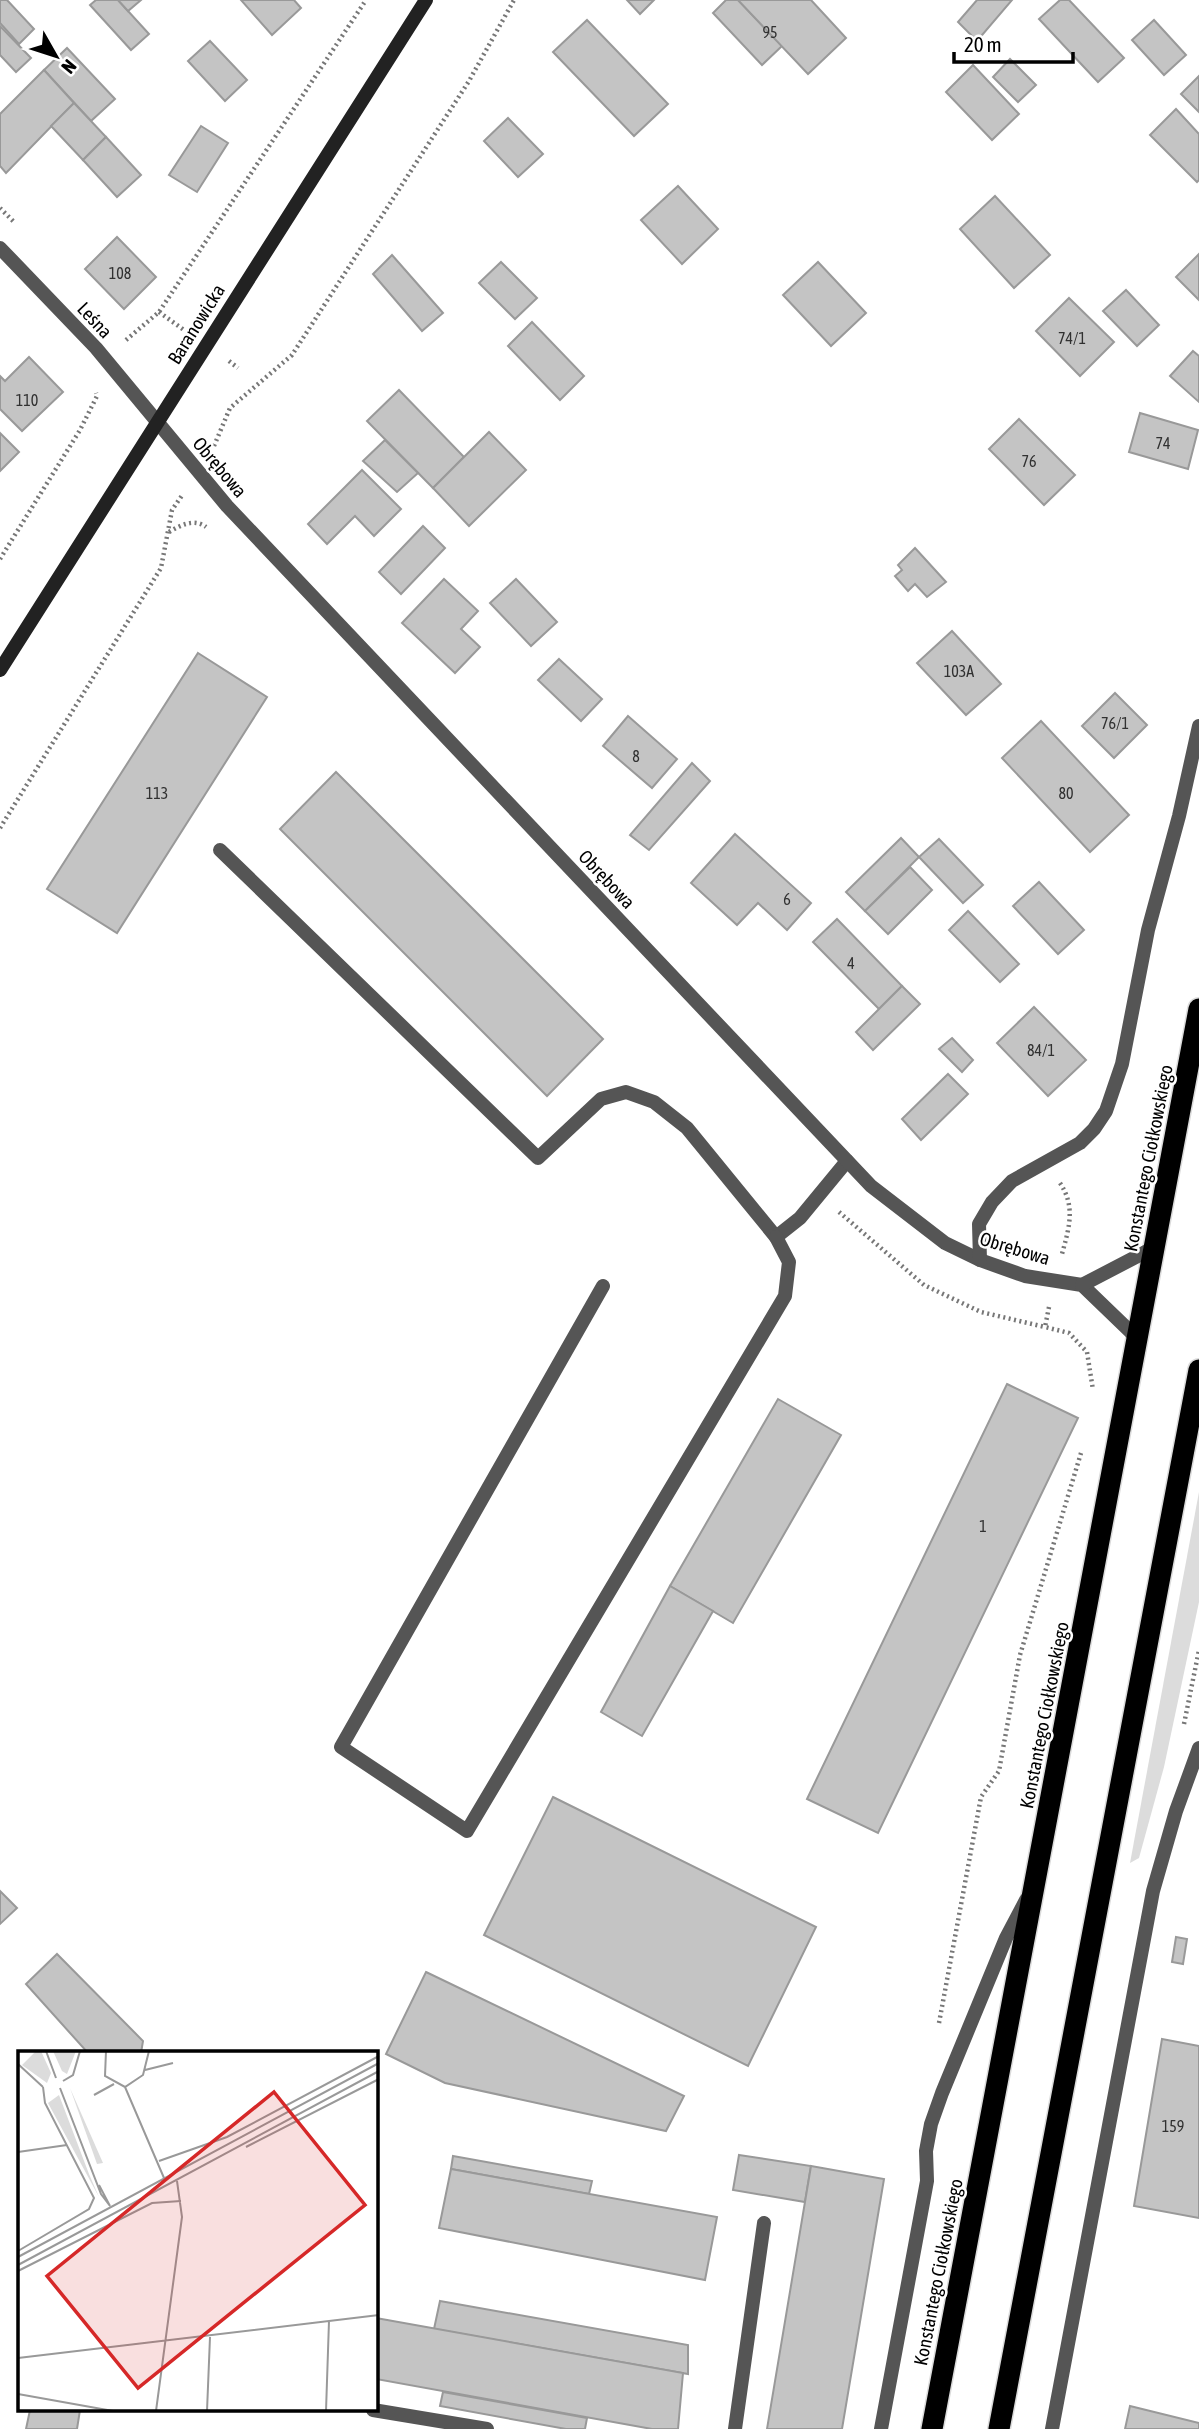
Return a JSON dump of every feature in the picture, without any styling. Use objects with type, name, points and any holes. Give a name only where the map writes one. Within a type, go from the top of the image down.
[{"type":"highway","name":"Konstantego Ciołkowskiego","points":[[932,2429],[1199,1009]]},
{"type":"highway","points":[[999,2429],[1199,1370]]},
{"type":"street","name":"Baranowicka","points":[[0,670],[426,0]]},
{"type":"street","name":"Leśna","points":[[0,248],[106,359],[157,422]]},
{"type":"street","name":"Obrębowa","points":[[157,422],[255,536],[871,1186],[945,1243],[980,1260],[1025,1276],[1082,1285]]},
{"type":"street","points":[[980,1260],[979,1224],[992,1202],[1012,1181],[1080,1143],[1094,1129],[1105,1111],[1122,1064],[1148,930],[1179,816],[1199,726]]},
{"type":"street","points":[[220,850],[538,1158],[601,1098],[626,1092],[654,1101],[687,1128],[776,1237],[789,1262],[785,1296],[467,1831],[341,1748],[603,1286]]},
{"type":"street","points":[[776,1237],[800,1218],[848,1161]]},
{"type":"street","points":[[1137,1338],[1082,1285],[1155,1247]]},
{"type":"street","points":[[1052,2429],[1153,1891],[1199,1748]]},
{"type":"street","points":[[881,2429],[927,2181],[926,2151],[931,2124],[1006,1938],[1035,1883]]},
{"type":"street","points":[[735,2429],[764,2222]]},
{"type":"street","points":[[378,2411],[487,2429]]},
{"type":"path","points":[[117,331],[126,340],[159,312],[366,0]]},
{"type":"path","points":[[0,828],[161,568],[172,510],[213,449],[230,408],[292,355],[469,81],[514,0]]},
{"type":"path","points":[[0,208],[18,227]]},
{"type":"path","points":[[0,559],[80,430],[97,396],[90,372],[106,359]]},
{"type":"path","points":[[1043,1165],[1062,1185],[1070,1201],[1070,1223],[1045,1327]]},
{"type":"path","points":[[820,1195],[924,1285],[981,1312],[1069,1333],[1087,1352],[1093,1380],[1093,1399]]},
{"type":"path","points":[[938,2026],[981,1797],[999,1771],[1020,1654],[1082,1448]]},
{"type":"path","points":[[1191,1768],[1183,1723],[1199,1650]]},
{"type":"shaded area","points":[[1199,1492],[1199,1602],[1164,1767],[1139,1858],[1130,1863]]},
{"type":"building","points":[[0,0],[7,0],[34,29],[19,44],[0,23]]},
{"type":"building","points":[[96,0],[118,0],[149,34],[131,50],[90,5]]},
{"type":"building","points":[[118,0],[141,0],[128,11]]},
{"type":"building","points":[[241,0],[294,0],[301,8],[272,35]]},
{"type":"building","points":[[627,0],[654,0],[640,14]]},
{"type":"building","points":[[726,0],[738,0],[782,46],[762,65],[713,13]]},
{"type":"building","points":[[738,0],[811,0],[846,38],[808,74]]},
{"type":"building","points":[[977,0],[1012,0],[977,41],[958,22]]},
{"type":"building","points":[[1060,0],[1069,0],[1124,58],[1098,82],[1039,19]]},
{"type":"building","points":[[587,20],[668,104],[634,136],[553,52]]},
{"type":"building","points":[[1154,20],[1186,55],[1164,75],[1132,40]]},
{"type":"building","points":[[0,26],[31,58],[16,72],[0,55]]},
{"type":"building","points":[[210,41],[247,80],[225,101],[188,61]]},
{"type":"building","points":[[67,48],[115,99],[91,121],[44,70]]},
{"type":"building","points":[[1010,59],[1036,85],[1018,102],[993,77]]},
{"type":"building","points":[[973,65],[1019,114],[992,140],[946,92]]},
{"type":"building","points":[[44,70],[74,103],[6,173],[0,166],[0,114]]},
{"type":"building","points":[[1199,76],[1199,112],[1181,94]]},
{"type":"building","points":[[74,103],[106,137],[83,160],[51,126]]},
{"type":"building","points":[[1176,109],[1199,134],[1197,182],[1150,135]]},
{"type":"building","points":[[508,118],[543,154],[518,177],[484,141]]},
{"type":"building","points":[[201,126],[228,143],[197,192],[169,175]]},
{"type":"building","points":[[106,137],[141,175],[117,197],[83,160]]},
{"type":"building","points":[[678,186],[718,229],[682,264],[641,220]]},
{"type":"building","points":[[995,196],[1050,255],[1014,288],[960,229]]},
{"type":"building","points":[[117,237],[156,277],[124,309],[85,269]]},
{"type":"building","points":[[1199,254],[1199,300],[1176,277]]},
{"type":"building","points":[[392,255],[443,313],[422,331],[373,274]]},
{"type":"building","points":[[501,262],[537,298],[515,319],[479,283]]},
{"type":"building","points":[[818,262],[866,313],[831,346],[783,295]]},
{"type":"building","points":[[1126,290],[1159,325],[1137,346],[1103,311]]},
{"type":"building","points":[[1069,298],[1114,342],[1080,376],[1036,331]]},
{"type":"building","points":[[532,322],[584,376],[560,400],[508,346]]},
{"type":"building","points":[[1193,351],[1199,356],[1199,402],[1170,376]]},
{"type":"building","points":[[29,357],[63,392],[22,431],[0,409],[0,376],[5,381]]},
{"type":"building","points":[[399,390],[464,457],[433,488],[367,421]]},
{"type":"building","points":[[1140,413],[1198,430],[1188,469],[1129,452]]},
{"type":"building","points":[[1019,419],[1075,475],[1044,505],[989,449]]},
{"type":"building","points":[[489,432],[526,470],[469,526],[433,488]]},
{"type":"building","points":[[0,433],[19,452],[0,471]]},
{"type":"building","points":[[385,440],[418,473],[397,492],[363,461]]},
{"type":"building","points":[[362,470],[401,509],[374,536],[355,516],[327,544],[308,524]]},
{"type":"building","points":[[423,526],[445,548],[401,594],[379,572]]},
{"type":"building","points":[[915,548],[946,582],[927,597],[915,584],[908,591],[895,576],[902,570],[898,565]]},
{"type":"building","points":[[444,579],[478,611],[461,629],[480,647],[455,673],[402,623]]},
{"type":"building","points":[[516,579],[557,622],[531,646],[490,603]]},
{"type":"building","points":[[952,631],[1001,684],[966,715],[917,663]]},
{"type":"building","points":[[198,653],[267,697],[117,933],[47,889]]},
{"type":"building","points":[[559,659],[602,699],[581,721],[538,680]]},
{"type":"building","points":[[1115,693],[1147,725],[1114,758],[1082,726]]},
{"type":"building","points":[[628,716],[677,759],[652,788],[603,746]]},
{"type":"building","points":[[1041,721],[1129,815],[1090,852],[1002,758]]},
{"type":"building","points":[[692,763],[710,781],[649,850],[630,835]]},
{"type":"building","points":[[336,772],[603,1039],[547,1096],[280,829]]},
{"type":"building","points":[[735,834],[811,903],[787,930],[758,903],[737,925],[691,883]]},
{"type":"building","points":[[901,838],[919,857],[865,911],[846,892]]},
{"type":"building","points":[[939,839],[983,885],[963,903],[919,857]]},
{"type":"building","points":[[910,867],[932,890],[888,934],[865,911]]},
{"type":"building","points":[[1039,882],[1084,930],[1058,954],[1013,906]]},
{"type":"building","points":[[968,911],[1019,964],[1000,982],[949,930]]},
{"type":"building","points":[[837,919],[902,986],[879,1009],[813,942]]},
{"type":"building","points":[[902,986],[920,1004],[873,1050],[856,1032]]},
{"type":"building","points":[[1034,1007],[1086,1060],[1048,1096],[997,1043]]},
{"type":"building","points":[[952,1038],[973,1060],[962,1072],[939,1049]]},
{"type":"building","points":[[948,1074],[968,1094],[921,1140],[902,1119]]},
{"type":"building","points":[[1007,1384],[1078,1418],[878,1833],[807,1799]]},
{"type":"building","points":[[778,1399],[841,1435],[733,1623],[670,1586]]},
{"type":"building","points":[[670,1586],[713,1611],[642,1736],[601,1712]]},
{"type":"building","points":[[553,1797],[816,1927],[748,2066],[484,1935]]},
{"type":"building","points":[[0,1891],[17,1908],[0,1924]]},
{"type":"building","points":[[1176,1937],[1187,1939],[1183,1964],[1172,1962]]},
{"type":"building","points":[[57,1954],[143,2041],[141,2051],[86,2051],[26,1984]]},
{"type":"building","points":[[426,1972],[684,2096],[666,2131],[445,2083],[386,2054]]},
{"type":"building","points":[[1162,2039],[1199,2046],[1199,2218],[1134,2206]]},
{"type":"building","points":[[739,2155],[811,2166],[805,2202],[733,2190]]},
{"type":"building","points":[[453,2156],[592,2181],[589,2194],[451,2169]]},
{"type":"building","points":[[811,2166],[884,2179],[842,2429],[767,2429]]},
{"type":"building","points":[[451,2169],[717,2217],[705,2280],[439,2228]]},
{"type":"building","points":[[440,2301],[688,2345],[688,2374],[434,2329]]},
{"type":"building","points":[[378,2318],[683,2373],[678,2429],[652,2429],[378,2379]]},
{"type":"building","points":[[443,2392],[587,2418],[585,2429],[566,2429],[440,2406]]},
{"type":"building","points":[[1130,2406],[1199,2423],[1199,2429],[1125,2429]]},
{"type":"building","points":[[30,2412],[80,2412],[77,2429],[26,2429]]}]
